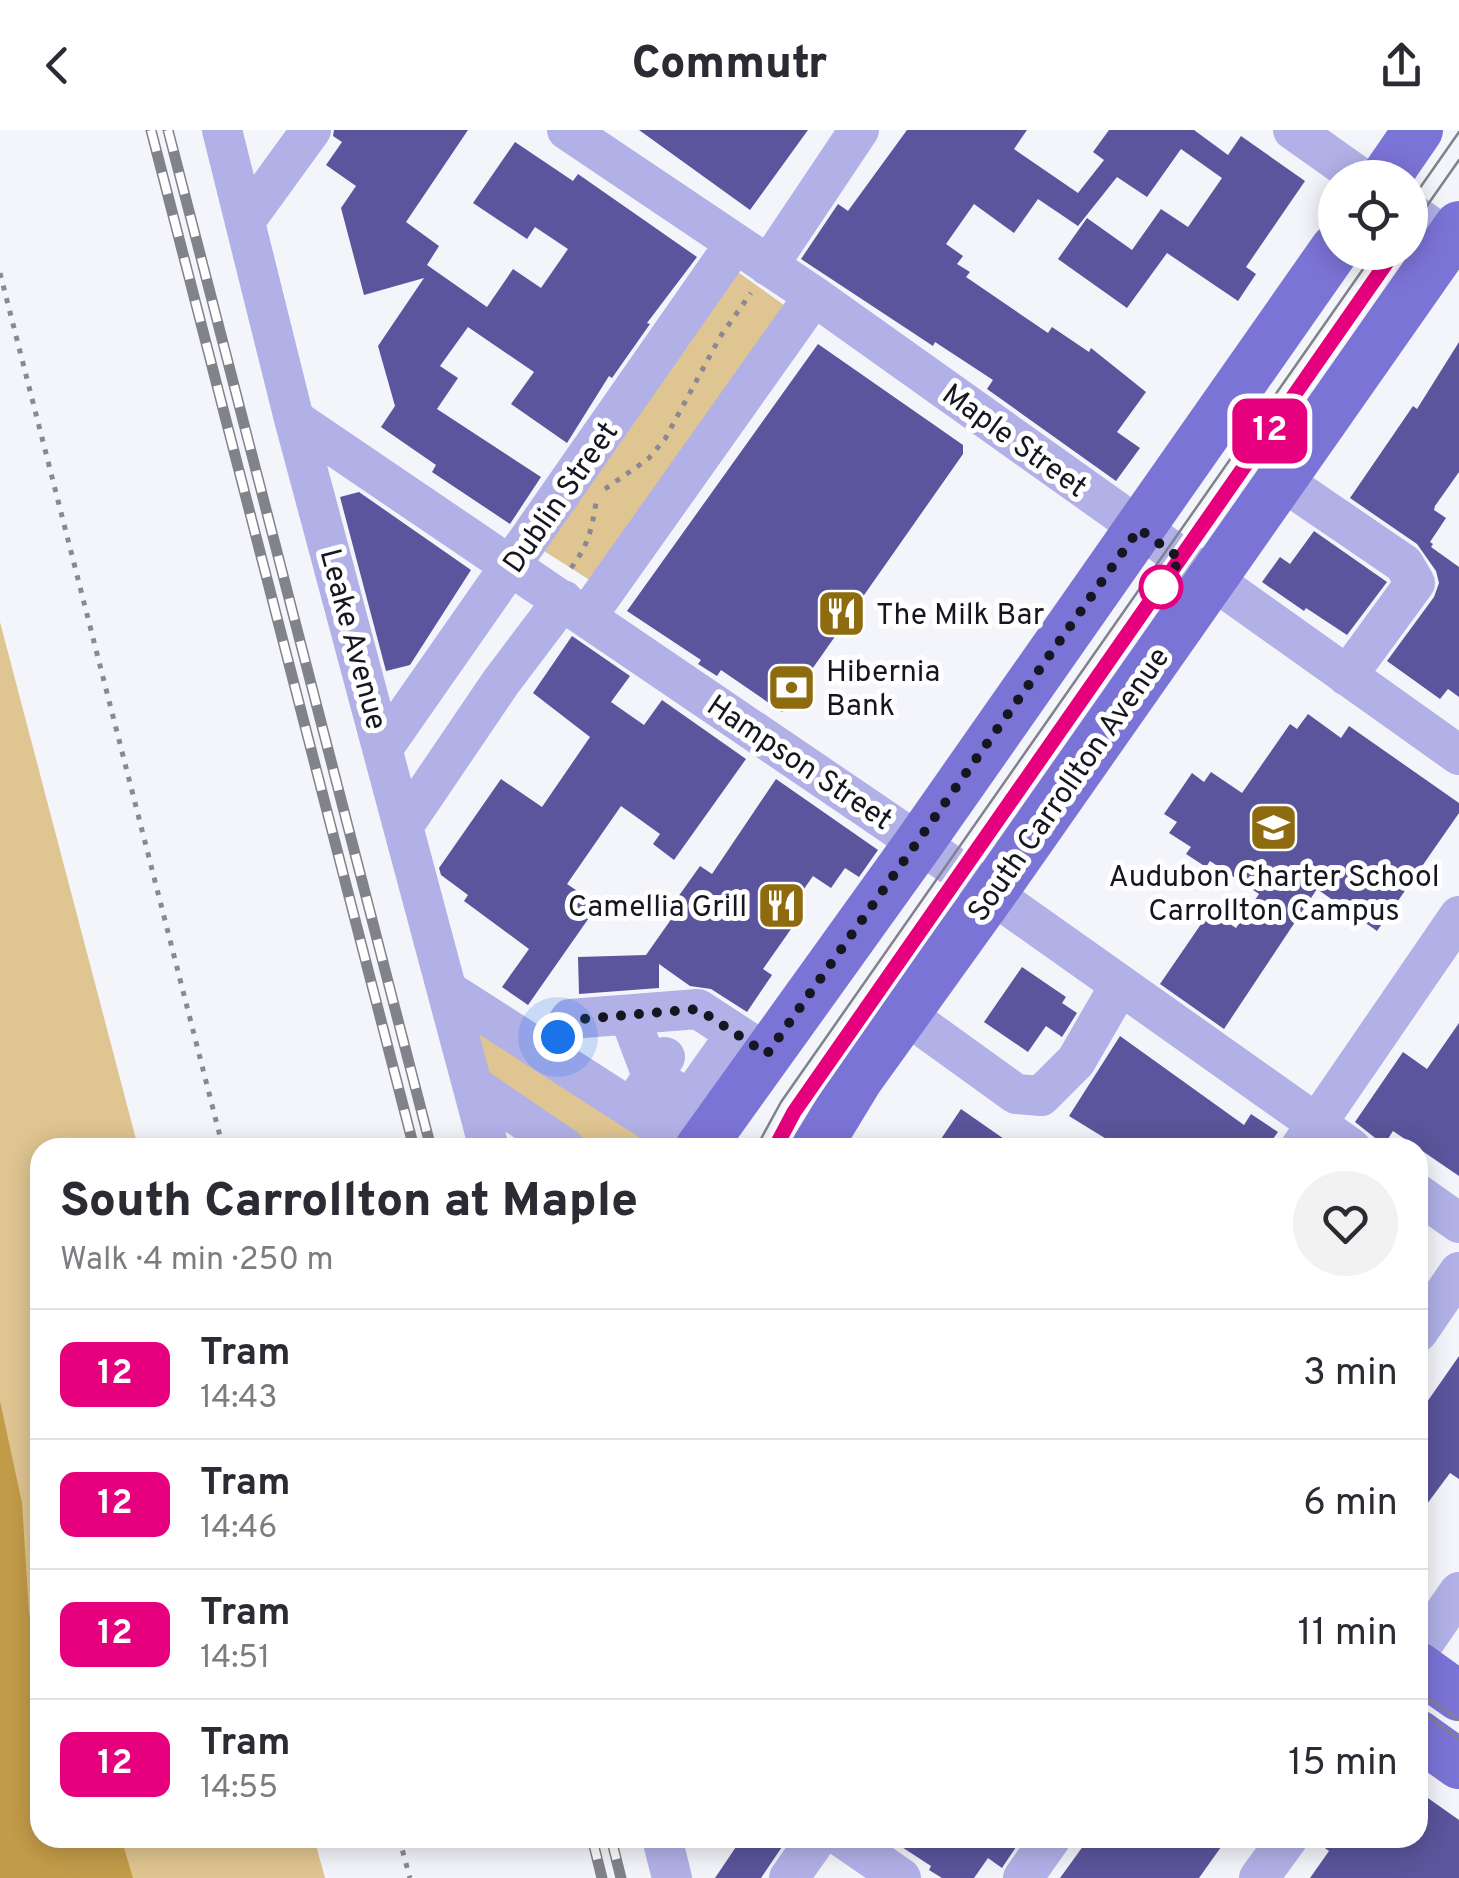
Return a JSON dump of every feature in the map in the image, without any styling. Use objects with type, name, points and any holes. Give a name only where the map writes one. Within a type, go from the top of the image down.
[{"type":"main road","points":[[1397,160],[1418,130]]},
{"type":"main road","name":"South Carrollton Avenue","points":[[822,1138],[858,1079],[1281,480],[1444,231]]},
{"type":"main road","points":[[701,1128],[752,1044],[919,844],[1320,270]]},
{"type":"main road","points":[[1428,1673],[1459,1696]]},
{"type":"main road","points":[[1428,1742],[1459,1764]]},
{"type":"street","name":"Leake Avenue","points":[[222,130],[294,419],[487,1138]]},
{"type":"street","points":[[244,221],[311,130]]},
{"type":"street","name":"Maple Street","points":[[567,130],[814,296],[1459,755]]},
{"type":"street","name":"Dublin Street","points":[[383,748],[512,566],[753,257],[859,130]]},
{"type":"street","points":[[1293,130],[1336,160]]},
{"type":"street","name":"Dublin Street","points":[[404,825],[501,682],[814,296]]},
{"type":"street","name":"Hampson Street","points":[[294,419],[512,566],[574,595],[1120,985],[1308,1136]]},
{"type":"street","points":[[1281,480],[1404,564],[1416,583],[1347,676]]},
{"type":"street","points":[[407,714],[408,732],[415,746],[442,756],[455,752]]},
{"type":"street","points":[[1308,1136],[1459,916]]},
{"type":"street","points":[[904,1014],[1016,1094],[1041,1096],[1076,1061],[1120,985]]},
{"type":"street","points":[[450,992],[547,1054],[662,1062],[752,1044]]},
{"type":"street","points":[[630,1014],[662,1062]]},
{"type":"street","points":[[570,1020],[630,1014]]},
{"type":"street","points":[[630,1014],[701,1128]]},
{"type":"street","points":[[547,1054],[570,1020]]},
{"type":"street","points":[[570,1020],[592,1055],[662,1062]]},
{"type":"street","points":[[474,1086],[551,1138]]},
{"type":"street","points":[[1428,1201],[1459,1223]]},
{"type":"street","points":[[1428,1317],[1459,1272]]},
{"type":"street","points":[[1428,1637],[1459,1592]]},
{"type":"street","points":[[664,1848],[672,1878]]},
{"type":"street","points":[[789,1878],[811,1848]]},
{"type":"street","points":[[858,1848],[901,1878]]},
{"type":"street","points":[[1023,1878],[1044,1848]]},
{"type":"street","points":[[1260,1878],[1281,1848]]},
{"type":"path","points":[[574,595],[598,496],[648,459],[665,439],[720,337],[753,257]]},
{"type":"path","points":[[0,273],[220,1138]]},
{"type":"path","points":[[402,1848],[410,1878]]},
{"type":"shaded area","points":[[738,272],[788,308],[596,584],[544,551]]},
{"type":"shaded area","points":[[0,622],[136,1138],[30,1138],[30,1661],[0,1560]]},
{"type":"shaded area","points":[[473,1023],[664,1138],[561,1138],[487,1090]]},
{"type":"shaded area","points":[[0,1401],[22,1503],[30,1617],[30,1848],[124,1848],[133,1878],[0,1878]]},
{"type":"shaded area","points":[[123,1848],[317,1848],[325,1878],[129,1878]]},
{"type":"building","points":[[334,130],[468,130],[406,222],[439,246],[427,265],[487,307],[513,269],[541,288],[568,249],[535,227],[527,239],[473,203],[515,142],[573,181],[578,174],[697,257],[612,378],[609,376],[567,443],[511,404],[534,372],[468,327],[440,366],[458,378],[437,409],[541,477],[510,524],[432,472],[436,465],[381,427],[395,406],[378,346],[424,278],[364,295],[341,208],[356,186],[326,165],[342,142],[333,136]]},
{"type":"building","points":[[639,130],[808,130],[750,210]]},
{"type":"building","points":[[907,130],[1027,130],[1014,149],[1078,193],[1104,160],[1093,152],[1109,130],[1194,130],[1228,155],[1241,136],[1305,181],[1246,267],[1256,274],[1238,301],[1167,253],[1127,308],[1058,259],[1087,218],[1132,250],[1161,209],[1188,227],[1222,178],[1181,149],[1147,197],[1117,177],[1078,226],[1038,199],[1014,233],[974,204],[946,244],[963,256],[957,264],[970,272],[966,277],[1048,333],[1052,327],[1089,352],[1091,348],[1146,392],[1117,432],[1140,448],[1116,481],[987,389],[993,380],[935,342],[933,346],[801,259],[838,204],[848,211]]},
{"type":"building","points":[[1459,342],[1459,472],[1435,506],[1434,510],[1446,518],[1430,542],[1431,547],[1459,567],[1459,697],[1448,689],[1440,699],[1387,661],[1434,597],[1439,583],[1436,571],[1417,544],[1350,498],[1413,406],[1417,409]]},
{"type":"building","points":[[818,344],[963,445],[963,454],[782,712],[721,670],[717,676],[698,664],[701,660],[627,611]]},
{"type":"building","points":[[359,492],[471,570],[410,665],[386,671],[340,497]]},
{"type":"building","points":[[1314,531],[1387,582],[1347,635],[1262,582],[1280,557],[1290,564]]},
{"type":"building","points":[[572,636],[630,676],[611,702],[644,725],[662,700],[746,759],[674,860],[653,844],[660,834],[621,806],[567,884],[598,905],[528,1005],[502,987],[529,949],[464,901],[468,895],[441,875],[439,868],[501,779],[542,807],[590,737],[533,693]]},
{"type":"building","points":[[1308,714],[1341,738],[1349,726],[1459,803],[1459,813],[1377,931],[1317,889],[1224,1029],[1160,984],[1210,911],[1236,928],[1259,894],[1210,861],[1206,867],[1186,854],[1191,847],[1169,833],[1177,822],[1164,814],[1192,773],[1204,782],[1211,772],[1242,793],[1290,724],[1297,729]]},
{"type":"building","points":[[776,779],[878,850],[859,877],[845,868],[831,888],[813,876],[781,922],[791,929],[763,969],[772,975],[747,1012],[711,989],[690,986],[659,964],[659,988],[579,994],[578,957],[646,955],[684,901],[678,897],[700,866],[712,874]]},
{"type":"building","points":[[1022,967],[1066,997],[1062,1003],[1077,1013],[1062,1037],[1046,1026],[1028,1052],[984,1022]]},
{"type":"building","points":[[1459,1023],[1459,1176],[1428,1155],[1428,1138],[1403,1138],[1393,1131],[1388,1138],[1375,1138],[1355,1122],[1403,1052],[1427,1069]]},
{"type":"building","points":[[1120,1036],[1244,1125],[1251,1114],[1278,1132],[1274,1138],[1105,1138],[1069,1116]]},
{"type":"building","points":[[961,1109],[1003,1138],[942,1138]]},
{"type":"building","points":[[1459,1356],[1459,1479],[1450,1473],[1428,1503],[1428,1401]]},
{"type":"building","points":[[1428,1798],[1459,1820],[1459,1878],[1310,1878],[1329,1851],[1325,1848],[1428,1848]]},
{"type":"building","points":[[735,1848],[781,1848],[761,1878],[715,1878]]},
{"type":"building","points":[[903,1848],[1015,1848],[1002,1868],[988,1858],[974,1878],[942,1878],[929,1870],[931,1866]]},
{"type":"building","points":[[1082,1848],[1220,1848],[1199,1878],[1060,1878]]},
{"type":"tram line","points":[[1428,176],[1459,132]]},
{"type":"tram line","points":[[1428,204],[1459,160]]},
{"type":"tram line","points":[[761,1138],[781,1102],[1362,270]]},
{"type":"tram line","points":[[780,1138],[794,1112],[1381,270]]},
{"type":"tram line","name":"12","points":[[779,1138],[1381,270]]},
{"type":"tram line","points":[[1428,1698],[1459,1720]]},
{"type":"tram line","points":[[1428,1717],[1459,1739]]},
{"type":"railway","points":[[151,130],[411,1138]]},
{"type":"railway","points":[[168,130],[428,1138]]},
{"type":"railway","points":[[594,1848],[602,1878]]},
{"type":"railway","points":[[614,1848],[621,1878]]},
{"type":"place","name":"The Milk Bar","points":[[841,614]]},
{"type":"place","name":"Hibernia Bank","points":[[791,688]]},
{"type":"place","name":"Audubon Charter School Carrollton Campus","points":[[1274,827]]},
{"type":"place","name":"Camellia Grill","points":[[782,906]]},
{"type":"route","points":[[558,1037],[570,1020],[698,1009],[767,1054],[1139,529],[1181,559],[1161,587]]}]
